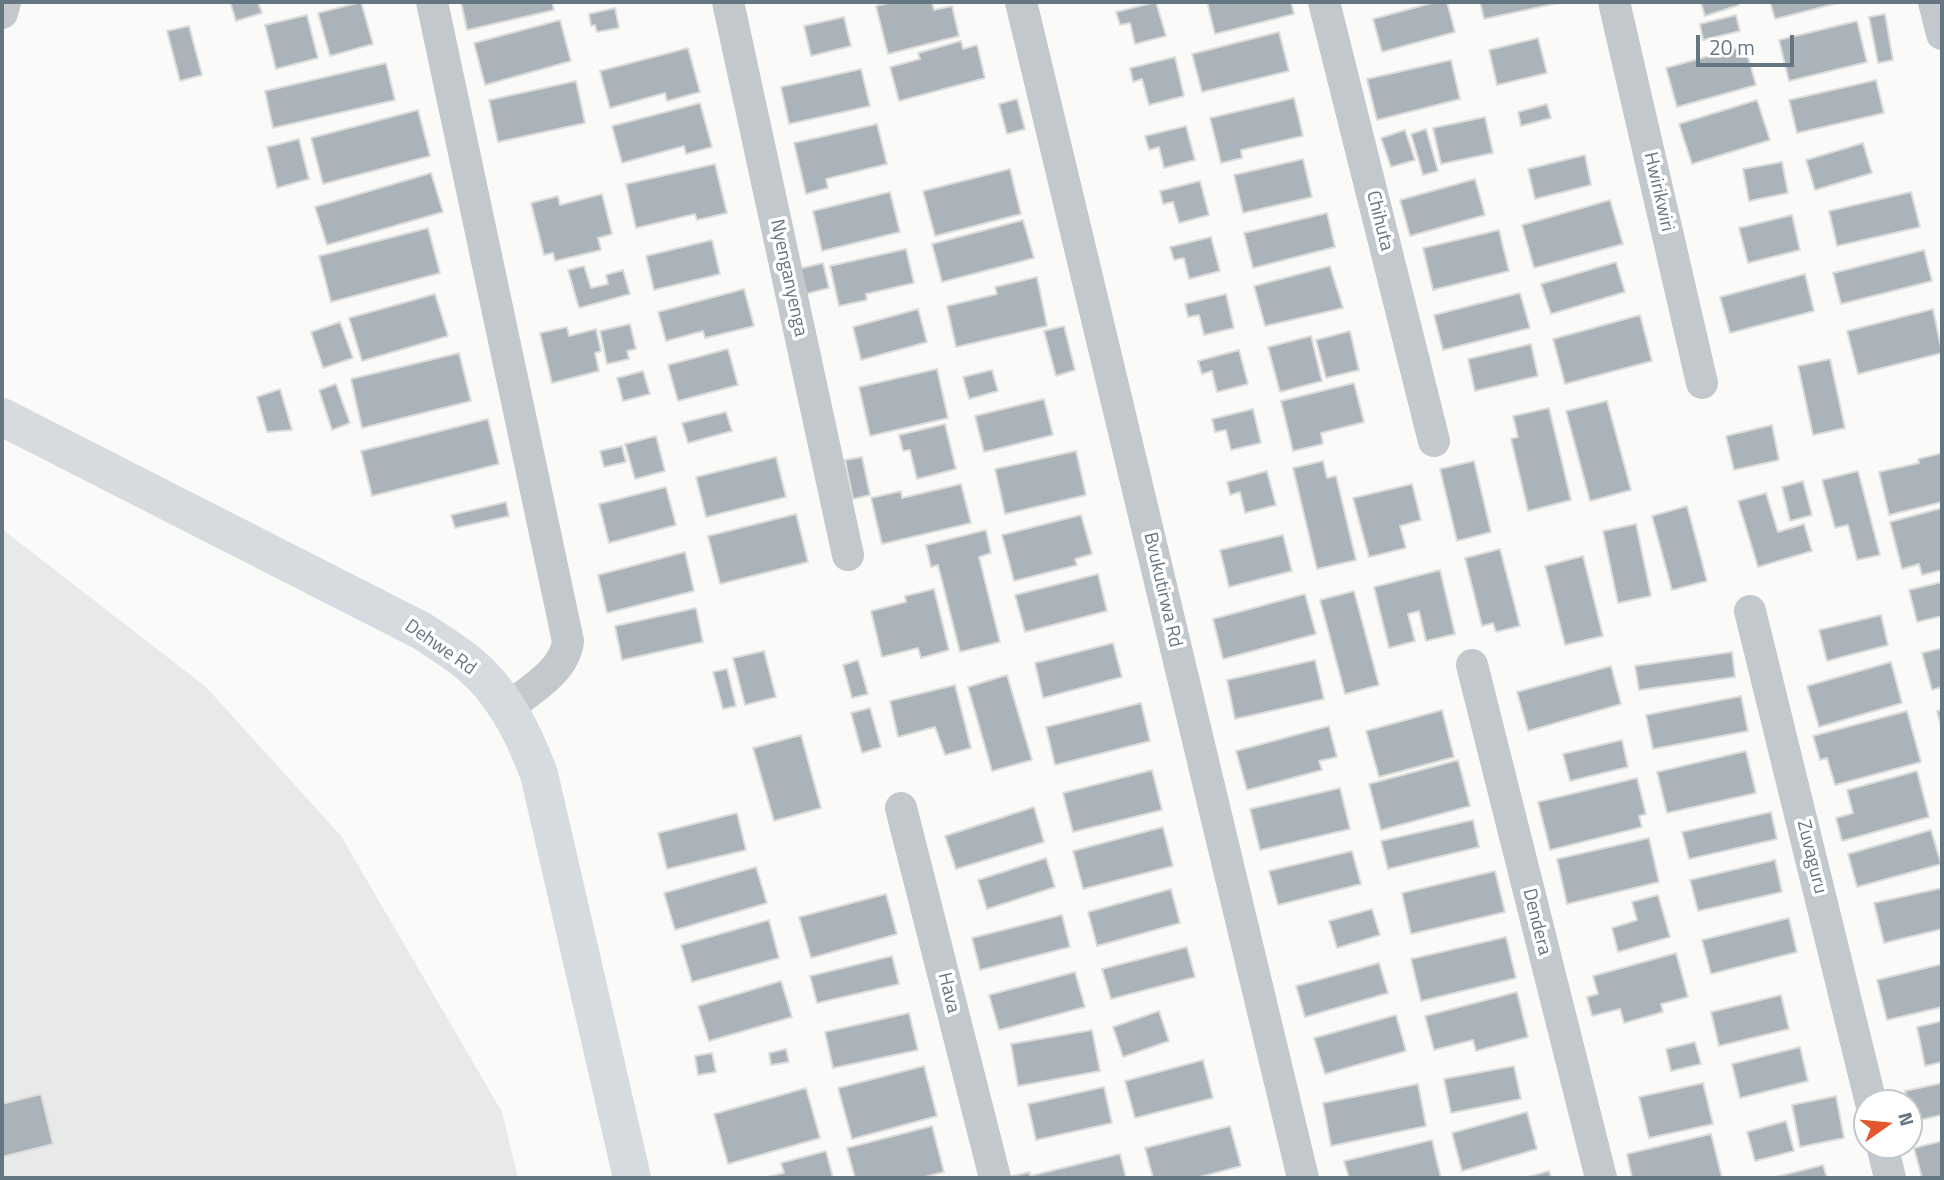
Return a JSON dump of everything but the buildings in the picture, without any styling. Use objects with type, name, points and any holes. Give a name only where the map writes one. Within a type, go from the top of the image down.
[{"type":"street","points":[[2,13],[5,2]]},
{"type":"street","points":[[432,2],[568,641],[557,667],[509,707]]},
{"type":"street","name":"Nyenganyenga","points":[[728,2],[848,555]]},
{"type":"street","name":"Bvukutirwa Rd","points":[[1021,2],[1303,1178]]},
{"type":"street","name":"Chihuta","points":[[1324,2],[1434,441]]},
{"type":"street","name":"Hwirikwiri","points":[[1614,2],[1702,383]]},
{"type":"street","points":[[1934,2],[1942,34]]},
{"type":"street","name":"Dehwe Rd","points":[[2,417],[422,631],[468,663],[509,707],[528,744],[539,774],[632,1178]]},
{"type":"street","name":"Zuvaguru","points":[[1750,611],[1868,1089]]},
{"type":"street","name":"Dendera","points":[[1472,665],[1601,1178]]},
{"type":"street","name":"Hava","points":[[901,808],[995,1178]]},
{"type":"street","points":[[1885,1159],[1890,1178]]},
{"type":"shaded area","points":[[2,529],[206,687],[341,836],[502,1112],[518,1178],[2,1178]]}]
